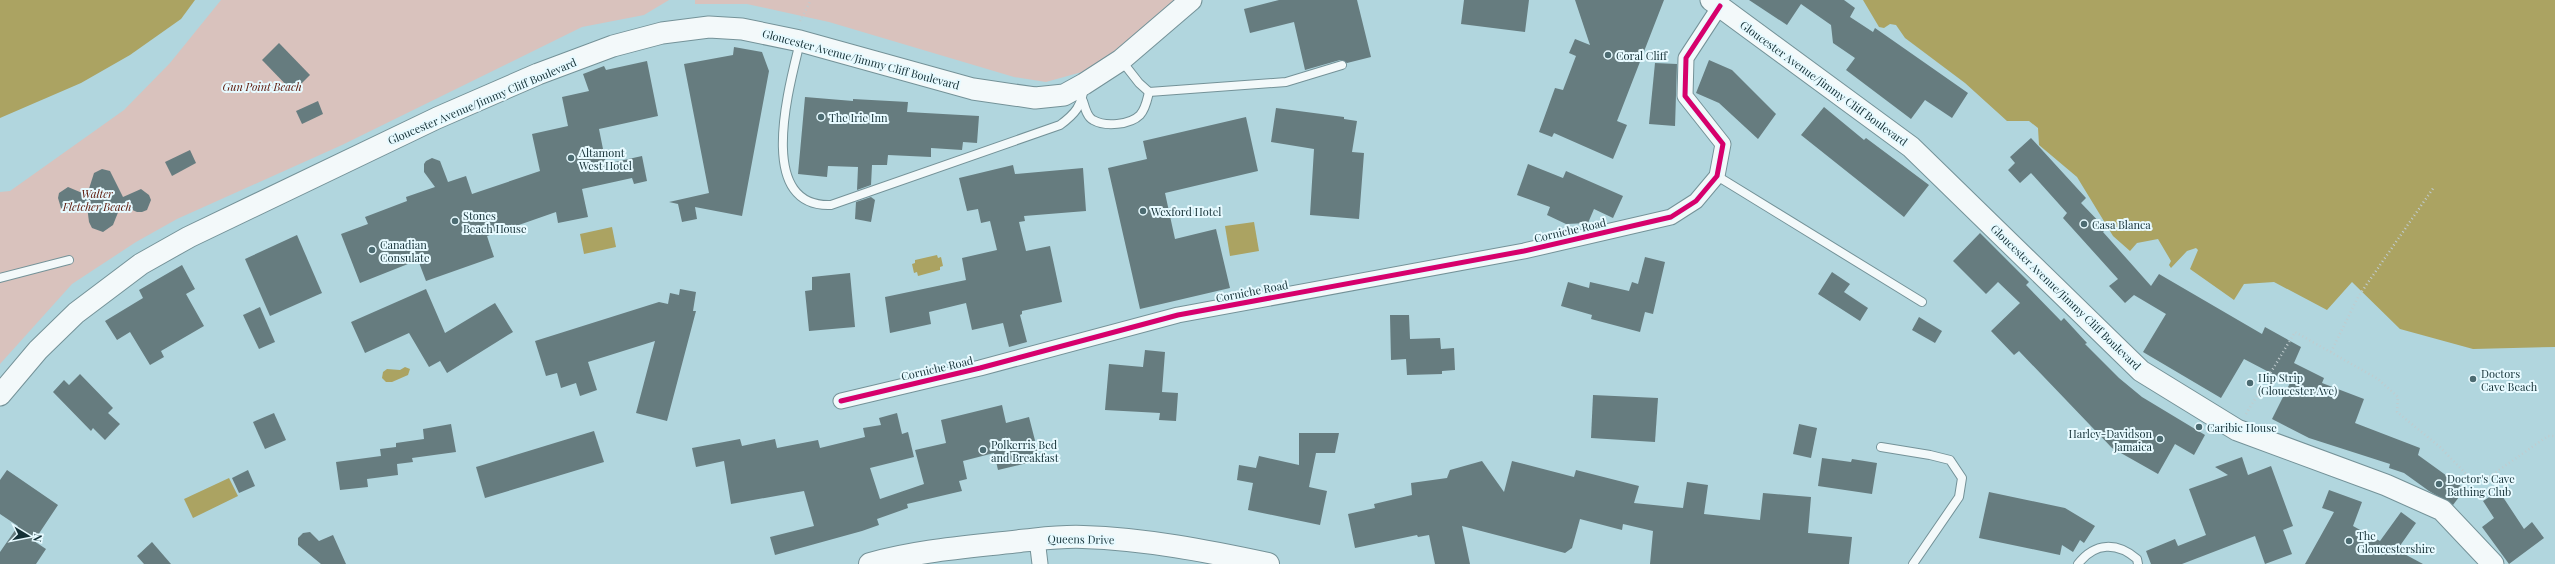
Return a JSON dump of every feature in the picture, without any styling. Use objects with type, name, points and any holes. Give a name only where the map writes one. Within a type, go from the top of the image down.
[{"type":"main road","name":"Gloucester Avenue/Jimmy Cliff Boulevard","points":[[1,394],[38,350],[76,313],[141,264],[189,237],[255,204],[437,118],[568,63],[613,46],[662,33],[709,27],[742,29],[800,41],[973,89],[1035,98],[1083,92],[1192,0]]},
{"type":"main road","name":"Gloucester Avenue/Jimmy Cliff Boulevard","points":[[1715,3],[1912,147],[2141,371],[2237,430],[2386,486],[2442,510],[2493,564]]},
{"type":"main road","name":"Queens Drive","points":[[870,564],[903,555],[957,546],[1037,539],[1083,537],[1173,545],[1268,564]]},
{"type":"street","points":[[1715,3],[1686,58],[1685,96],[1723,144],[1717,176]]},
{"type":"street","name":"Corniche Road","points":[[841,402],[980,368],[1178,315],[1524,251],[1671,216],[1696,201],[1717,176]]},
{"type":"street","points":[[1037,539],[1040,564]]},
{"type":"lane","points":[[800,41],[784,115],[783,147],[789,181],[802,197],[816,205],[831,205],[1060,125],[1074,115],[1083,92]]},
{"type":"lane","points":[[1121,60],[1139,83],[1149,92],[1286,82],[1342,65]]},
{"type":"lane","points":[[1083,92],[1088,115],[1092,120],[1122,124],[1139,116],[1146,107],[1149,92]]},
{"type":"lane","points":[[1717,176],[1922,302]]},
{"type":"lane","points":[[0,278],[69,260]]},
{"type":"lane","points":[[1881,447],[1930,455],[1950,460],[1962,478],[1959,497],[1913,564]]},
{"type":"lane","points":[[2078,564],[2090,551],[2107,546],[2126,550],[2137,559],[2138,564]]},
{"type":"path","points":[[2331,352],[2358,298],[2434,187]]},
{"type":"path","points":[[2237,430],[2295,332],[2378,379],[2398,397],[2397,412],[2440,446],[2469,477],[2483,481],[2548,436],[2555,436]]},
{"type":"green space","name":"Gun Point Beach","points":[[221,0],[669,0],[644,15],[582,27],[342,145],[177,219],[136,242],[72,284],[0,364],[0,192],[10,191],[124,110],[170,63]]},
{"type":"green space","points":[[695,0],[1181,0],[1118,56],[1089,70],[1046,82],[1014,77],[829,22],[747,4],[695,4]]},
{"type":"shaded area","points":[[0,0],[195,0],[181,19],[130,55],[81,83],[0,118]]},
{"type":"shaded area","points":[[1863,0],[2555,0],[2555,347],[2473,349],[2400,329],[2352,282],[2327,310],[2274,282],[2244,284],[2234,300],[2190,269],[2198,250],[2196,248],[2187,251],[2171,268],[2169,265],[2171,261],[2158,239],[2137,243],[2130,251],[2113,236],[2077,177],[2039,145],[2038,128],[2029,121],[2007,121],[1965,83],[1905,38],[1896,25],[1890,24],[1884,28],[1879,27]]},
{"type":"shaded area","points":[[1254,222],[1259,251],[1230,256],[1225,226]]},
{"type":"shaded area","points":[[612,227],[616,247],[584,254],[580,234]]},
{"type":"shaded area","points":[[937,255],[938,258],[941,257],[943,266],[940,267],[940,270],[918,276],[917,272],[914,273],[912,264],[915,263],[915,260]]},
{"type":"shaded area","points":[[405,367],[410,369],[408,375],[392,382],[386,382],[382,378],[383,372],[387,369],[400,370]]},
{"type":"shaded area","points":[[229,478],[238,496],[193,518],[184,499]]},
{"type":"building","points":[[1279,0],[1357,0],[1371,57],[1347,63],[1340,60],[1305,70],[1294,22],[1250,33],[1244,9]]},
{"type":"building","points":[[1464,0],[1529,0],[1525,32],[1461,24]]},
{"type":"building","name":"Coral Cliff","points":[[1575,0],[1664,0],[1617,121],[1627,125],[1613,159],[1554,133],[1552,137],[1539,132],[1555,88],[1563,90],[1576,56],[1569,53],[1575,39],[1590,45]]},
{"type":"building","points":[[1749,0],[1844,0],[1855,8],[1850,17],[1873,32],[1875,28],[1968,93],[1952,118],[1925,100],[1911,119],[1846,70],[1855,58],[1833,43],[1831,25],[1801,4],[1787,25]]},
{"type":"building","points":[[279,43],[310,75],[293,92],[262,60]]},
{"type":"building","points":[[734,47],[762,52],[769,71],[742,216],[695,207],[697,219],[682,222],[678,204],[669,202],[709,193],[684,64],[733,55]]},
{"type":"building","points":[[1709,60],[1732,70],[1776,114],[1758,139],[1719,103],[1696,93]]},
{"type":"building","points":[[647,61],[658,116],[599,129],[606,164],[642,156],[647,181],[634,184],[632,178],[582,189],[588,217],[558,223],[556,212],[487,236],[494,257],[426,281],[418,260],[360,283],[341,234],[368,224],[365,217],[407,201],[406,197],[435,187],[424,172],[424,164],[426,161],[432,158],[440,161],[448,182],[466,176],[472,194],[540,171],[532,134],[568,126],[562,97],[589,91],[583,74],[604,66],[606,70]]},
{"type":"building","points":[[1655,63],[1677,64],[1675,126],[1649,124]]},
{"type":"building","points":[[805,97],[853,101],[853,99],[908,102],[907,112],[979,116],[977,143],[963,142],[962,150],[931,148],[931,157],[888,155],[887,165],[872,165],[871,185],[857,190],[858,167],[828,166],[827,177],[798,174]]},
{"type":"building","points":[[318,101],[323,114],[302,124],[296,111]]},
{"type":"building","points":[[1824,107],[1864,140],[1866,138],[1929,185],[1904,217],[1801,135]]},
{"type":"building","points":[[1276,108],[1344,117],[1344,119],[1357,121],[1352,152],[1364,153],[1359,219],[1310,215],[1314,149],[1271,142]]},
{"type":"building","name":"Wexford Hotel","points":[[1246,117],[1258,171],[1165,193],[1175,239],[1216,229],[1230,288],[1140,309],[1108,168],[1147,159],[1143,141]]},
{"type":"building","points":[[2031,138],[2086,198],[2081,203],[2106,229],[2103,232],[2151,286],[2159,274],[2262,334],[2265,327],[2301,347],[2294,363],[2324,378],[2322,383],[2364,399],[2355,423],[2420,448],[2418,455],[2465,489],[2453,505],[2429,491],[2404,473],[2389,468],[2390,464],[2309,438],[2272,419],[2290,383],[2244,359],[2221,398],[2143,352],[2166,314],[2134,295],[2125,303],[2109,286],[2118,279],[2063,218],[2067,213],[2031,173],[2020,183],[2008,170],[2015,163],[2010,157]]},
{"type":"building","points":[[190,150],[196,163],[172,176],[165,162]]},
{"type":"building","points":[[1528,164],[1563,178],[1566,171],[1623,196],[1613,218],[1594,209],[1588,223],[1566,224],[1547,215],[1550,207],[1517,195]]},
{"type":"building","points":[[1013,165],[1015,174],[1083,168],[1086,211],[1024,216],[1025,221],[1019,222],[1026,251],[1050,246],[1062,302],[1022,311],[1022,314],[1020,315],[1027,342],[1009,347],[1003,323],[972,330],[966,303],[929,312],[931,324],[890,333],[885,297],[966,280],[962,258],[997,250],[990,221],[981,223],[978,209],[967,211],[959,178]]},
{"type":"building","points":[[102,169],[110,171],[123,197],[141,189],[149,195],[151,200],[147,210],[142,212],[137,212],[121,205],[113,225],[103,232],[92,228],[89,222],[87,206],[72,211],[66,211],[61,208],[58,198],[59,193],[68,187],[87,195],[94,173]]},
{"type":"building","points":[[871,197],[875,200],[871,222],[855,219],[856,202]]},
{"type":"building","points":[[1980,233],[2029,282],[2026,285],[2061,321],[2064,318],[2087,343],[2085,344],[2119,378],[2142,397],[2205,435],[2194,455],[2175,444],[2158,474],[2112,448],[2019,351],[2014,355],[1991,331],[2020,303],[1998,282],[1986,294],[1953,261]]},
{"type":"building","points":[[297,235],[322,293],[270,316],[245,259]]},
{"type":"building","points":[[1645,257],[1665,262],[1653,314],[1645,312],[1640,332],[1591,319],[1592,315],[1561,306],[1568,282],[1589,288],[1590,282],[1629,291],[1632,282],[1638,284]]},
{"type":"building","points":[[182,265],[195,289],[186,294],[204,326],[161,351],[164,357],[150,365],[130,332],[117,340],[105,321],[143,298],[139,290]]},
{"type":"building","points":[[1832,272],[1850,284],[1844,292],[1868,308],[1860,321],[1818,294]]},
{"type":"building","points":[[850,273],[855,327],[809,331],[805,291],[812,290],[812,277]]},
{"type":"building","points":[[426,289],[445,333],[495,303],[513,332],[447,373],[440,361],[429,367],[409,333],[365,353],[351,322]]},
{"type":"building","points":[[680,289],[696,292],[693,311],[696,311],[667,421],[636,413],[655,341],[588,362],[597,390],[580,396],[576,383],[561,388],[557,373],[546,376],[535,341],[659,302],[668,304],[670,293],[679,295]]},
{"type":"building","points":[[260,307],[275,342],[259,349],[243,315]]},
{"type":"building","points":[[1390,315],[1409,315],[1410,339],[1440,338],[1441,349],[1454,348],[1455,370],[1442,371],[1442,374],[1407,375],[1406,359],[1391,360]]},
{"type":"building","points":[[1919,317],[1942,331],[1935,343],[1912,330]]},
{"type":"building","points":[[1145,350],[1165,352],[1162,392],[1178,393],[1176,421],[1159,420],[1160,413],[1105,410],[1109,364],[1143,367]]},
{"type":"building","points":[[80,374],[113,408],[108,413],[120,424],[105,440],[93,428],[91,431],[53,392],[64,380],[69,385]]},
{"type":"building","points":[[1593,395],[1658,398],[1655,442],[1591,438]]},
{"type":"building","points":[[1002,405],[1006,423],[1029,417],[1040,460],[998,470],[994,453],[963,461],[967,479],[959,481],[962,491],[907,504],[908,508],[877,519],[879,525],[775,555],[770,537],[814,526],[804,491],[731,504],[724,461],[696,467],[692,448],[740,439],[742,446],[775,439],[777,448],[818,440],[820,448],[865,437],[863,428],[881,425],[879,418],[897,413],[902,434],[908,432],[914,457],[870,468],[880,499],[924,484],[915,450],[946,443],[941,420]]},
{"type":"building","points":[[274,413],[286,440],[265,449],[253,422]]},
{"type":"building","points":[[451,424],[456,452],[412,458],[413,462],[397,464],[398,475],[367,479],[368,487],[340,490],[336,462],[381,456],[380,449],[396,447],[396,443],[424,439],[423,429]]},
{"type":"building","points":[[1799,424],[1817,428],[1811,458],[1793,454]]},
{"type":"building","points":[[594,431],[604,462],[485,498],[476,467]]},
{"type":"building","points":[[1299,433],[1339,433],[1335,453],[1316,453],[1309,487],[1327,491],[1320,525],[1248,510],[1253,483],[1237,480],[1239,465],[1256,468],[1259,456],[1299,465]]},
{"type":"building","points":[[2242,457],[2248,475],[2271,466],[2293,526],[2283,530],[2292,554],[2265,564],[2255,536],[2182,564],[2151,564],[2146,551],[2175,539],[2178,546],[2206,535],[2189,489],[2228,475],[2215,467]]},
{"type":"building","points":[[1822,458],[1851,462],[1852,459],[1877,463],[1872,494],[1818,486]]},
{"type":"building","points":[[1482,461],[1504,492],[1512,461],[1574,477],[1576,470],[1639,486],[1634,503],[1683,508],[1687,482],[1708,485],[1704,514],[1760,520],[1763,493],[1811,497],[1808,533],[1852,537],[1849,564],[1650,564],[1653,531],[1623,524],[1622,530],[1580,519],[1572,548],[1565,553],[1462,526],[1470,564],[1435,564],[1429,535],[1418,537],[1417,535],[1355,548],[1348,514],[1375,508],[1374,504],[1412,495],[1411,483],[1447,478],[1450,470]]},
{"type":"building","points":[[7,470],[58,505],[34,541],[46,549],[36,564],[0,564],[0,552],[18,526],[0,514],[0,480]]},
{"type":"building","points":[[248,470],[255,486],[239,493],[232,478]]},
{"type":"building","name":"The Gloucestershire","points":[[2329,490],[2362,502],[2353,526],[2380,541],[2401,512],[2416,523],[2397,550],[2423,564],[2305,564],[2334,512],[2322,508]]},
{"type":"building","points":[[2499,491],[2524,529],[2532,522],[2544,538],[2509,564],[2482,527],[2494,518],[2483,501]]},
{"type":"building","points":[[1989,492],[2065,508],[2095,526],[2084,543],[2080,540],[2073,552],[2062,545],[2060,555],[1979,538]]},
{"type":"building","points":[[310,532],[319,541],[333,535],[346,564],[321,564],[298,545],[298,538],[303,533]]},
{"type":"building","points":[[152,542],[171,564],[144,564],[137,556]]},
{"type":"cycle path","points":[[841,401],[980,368],[1178,315],[1524,251],[1671,217],[1696,201],[1717,176],[1723,144],[1685,96],[1686,58],[1720,6]]},
{"type":"place","name":"Coral Cliff","points":[[1608,55]]},
{"type":"place","name":"The Irie Inn","points":[[821,117]]},
{"type":"place","name":"Altamont West Hotel","points":[[571,158]]},
{"type":"place","name":"Wexford Hotel","points":[[1143,211]]},
{"type":"place","name":"Stones Beach House","points":[[455,221]]},
{"type":"place","name":"Casa Blanca","points":[[2084,224]]},
{"type":"place","name":"Canadian Consulate","points":[[372,250]]},
{"type":"place","name":"Doctors Cave Beach","points":[[2473,379]]},
{"type":"place","name":"Hip Strip (Gloucester Ave)","points":[[2250,383]]},
{"type":"place","name":"Caribic House","points":[[2199,427]]},
{"type":"place","name":"Harley-Davidson Jamaica","points":[[2160,439]]},
{"type":"place","name":"Polkerris Bed and Breakfast","points":[[983,450]]},
{"type":"place","name":"Doctor's Cave Bathing Club","points":[[2439,484]]},
{"type":"place","name":"The Gloucestershire","points":[[2349,541]]},
{"type":"park label","name":"Walter Fletcher Beach","points":[[97,199]]}]
